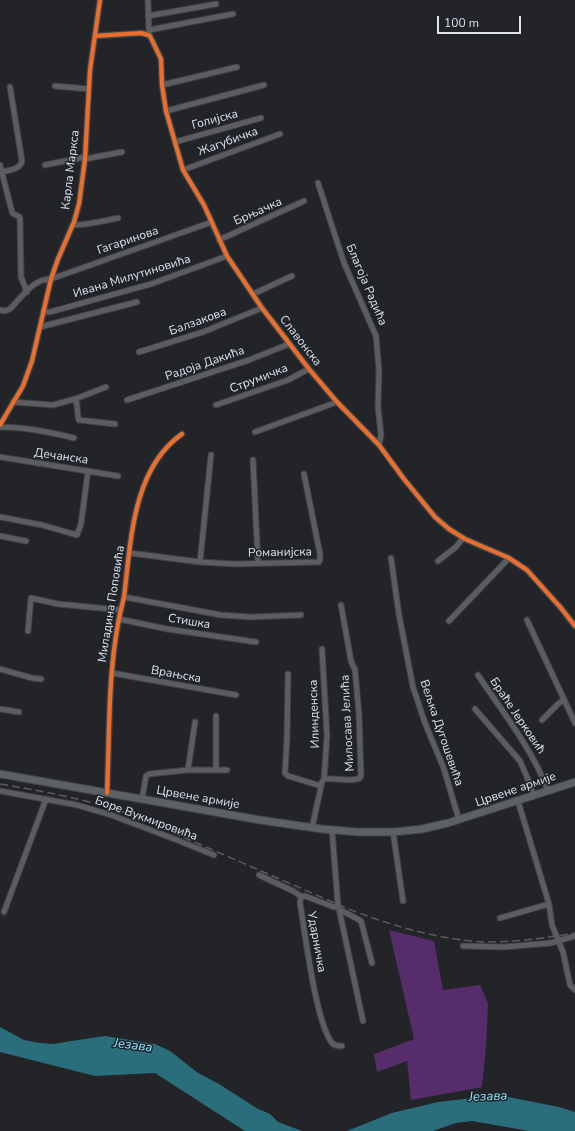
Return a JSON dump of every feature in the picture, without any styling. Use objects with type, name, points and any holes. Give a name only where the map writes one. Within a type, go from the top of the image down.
[{"type":"main road","name":"Црвене армије","points":[[0,774],[312,828],[358,832],[392,832],[422,829],[459,820],[575,782]]},
{"type":"street","name":"Карла Маркса","points":[[74,438],[40,431],[0,426],[23,386],[32,361],[42,312],[51,279],[73,225],[79,204],[85,158],[89,89],[100,0]]},
{"type":"street","name":"Славонска","points":[[148,0],[149,32],[161,59],[162,84],[166,111],[183,170],[204,205],[227,256],[262,308],[289,344],[337,402],[379,445],[435,517],[463,538],[509,558],[523,568],[535,579],[575,626]]},
{"type":"street","points":[[148,16],[216,4]]},
{"type":"street","points":[[95,36],[141,34],[233,14]]},
{"type":"street","points":[[162,84],[237,67]]},
{"type":"street","points":[[166,111],[264,85]]},
{"type":"street","points":[[55,86],[89,89]]},
{"type":"street","points":[[2,172],[18,168],[22,161],[10,87]]},
{"type":"street","name":"Голијска","points":[[175,142],[261,118]]},
{"type":"street","name":"Жагубичка","points":[[183,170],[280,134]]},
{"type":"street","name":"Карла Маркса","points":[[46,165],[69,159],[122,152]]},
{"type":"street","points":[[0,165],[12,212],[20,218],[21,277],[27,292]]},
{"type":"street","name":"Благоја Радића","points":[[318,183],[344,263],[376,336],[379,370],[378,407],[381,435],[379,445]]},
{"type":"street","name":"Брњачка","points":[[219,240],[304,201]]},
{"type":"street","name":"Карла Маркса","points":[[73,225],[81,225],[118,218]]},
{"type":"street","name":"Гагаринова","points":[[0,310],[7,311],[42,279],[51,279],[212,222]]},
{"type":"street","name":"Ивана Милутиновића","points":[[42,312],[50,312],[150,284],[227,256]]},
{"type":"street","points":[[253,294],[292,276]]},
{"type":"street","points":[[40,327],[137,302]]},
{"type":"street","name":"Балзакова","points":[[139,352],[203,332],[262,308]]},
{"type":"street","name":"Радоја Дакића","points":[[127,400],[243,362],[289,344]]},
{"type":"street","name":"Струмичка","points":[[216,405],[288,380],[309,369]]},
{"type":"street","points":[[13,402],[53,405],[106,387]]},
{"type":"street","points":[[75,398],[80,421],[114,424]]},
{"type":"street","points":[[255,432],[337,402]]},
{"type":"street","name":"Миладина Поповића","points":[[107,793],[112,673],[115,640],[124,597],[140,496],[146,479],[162,452],[171,442],[182,434]]},
{"type":"street","points":[[200,562],[211,455]]},
{"type":"street","name":"Дечанска","points":[[0,457],[118,476]]},
{"type":"street","points":[[253,460],[258,563]]},
{"type":"street","points":[[0,517],[42,525],[77,534],[81,524],[88,471]]},
{"type":"street","name":"Романијска","points":[[130,553],[200,562],[234,564],[319,562],[320,560],[313,516],[304,474]]},
{"type":"street","points":[[0,536],[26,541]]},
{"type":"street","points":[[438,560],[456,547],[463,538]]},
{"type":"street","name":"Вељка Дугошевића","points":[[391,558],[399,615],[411,680],[425,723],[444,769],[459,820]]},
{"type":"street","points":[[449,621],[509,558]]},
{"type":"street","points":[[124,597],[209,614],[251,617],[300,615]]},
{"type":"street","points":[[28,631],[31,598],[58,604],[121,610]]},
{"type":"street","name":"Милосава Јелића","points":[[324,779],[355,780],[360,778],[361,775],[359,714],[355,670],[351,661],[341,605]]},
{"type":"street","name":"Стишка","points":[[119,619],[167,629],[256,642]]},
{"type":"street","points":[[527,620],[575,723]]},
{"type":"street","name":"Илинденска","points":[[322,649],[326,729],[324,779]]},
{"type":"street","points":[[0,670],[41,679]]},
{"type":"street","name":"Врањска","points":[[112,673],[236,695]]},
{"type":"street","points":[[288,674],[287,736],[284,773],[288,776],[321,786]]},
{"type":"street","name":"Браће Јерковић","points":[[478,675],[531,754],[548,791]]},
{"type":"street","points":[[542,720],[564,700]]},
{"type":"street","points":[[0,709],[19,712]]},
{"type":"street","points":[[475,709],[520,761],[533,795]]},
{"type":"street","points":[[216,716],[216,770]]},
{"type":"street","points":[[188,770],[195,722]]},
{"type":"street","points":[[142,799],[147,775],[188,770],[227,770]]},
{"type":"street","points":[[312,828],[321,786],[324,779]]},
{"type":"street","name":"Боре Вукмировића","points":[[0,791],[76,805],[111,815],[214,855]]},
{"type":"street","points":[[4,912],[46,799]]},
{"type":"street","points":[[518,801],[549,904],[552,925],[563,952],[570,985],[575,990]]},
{"type":"street","points":[[332,830],[338,908],[363,1021]]},
{"type":"street","points":[[392,832],[403,901]]},
{"type":"street","points":[[259,875],[302,896]]},
{"type":"street","name":"Ударничка","points":[[338,908],[307,896],[302,896],[300,899],[319,1007],[325,1028],[332,1043],[342,1046]]},
{"type":"street","points":[[500,918],[549,904]]},
{"type":"street","points":[[338,908],[361,921],[372,964]]},
{"type":"street","points":[[463,946],[504,948],[551,943],[575,936]]},
{"type":"shaded area","points":[[389,930],[434,941],[443,990],[480,985],[488,1003],[482,1087],[411,1100],[407,1061],[377,1072],[374,1054],[414,1039]]},
{"type":"water","name":"Језава","points":[[0,1027],[24,1040],[40,1043],[54,1044],[105,1036],[155,1044],[170,1051],[198,1073],[219,1084],[258,1109],[270,1114],[278,1122],[302,1131],[245,1131],[155,1073],[95,1076],[0,1052]]},
{"type":"water","name":"Језава","points":[[498,1095],[559,1107],[575,1112],[575,1131],[529,1131],[472,1121],[456,1123],[433,1131],[347,1131],[392,1113],[438,1102]]},
{"type":"railway","points":[[0,784],[69,797],[120,811],[351,910],[420,932],[449,938],[487,942],[553,937],[575,933]]},
{"type":"cycle path","points":[[0,425],[23,386],[32,361],[51,279],[74,222],[79,204],[85,159],[90,70],[100,0]]},
{"type":"cycle path","points":[[95,36],[141,33],[150,36],[161,59],[162,85],[166,111],[183,170],[204,205],[227,256],[262,308],[309,369],[337,402],[379,445],[435,517],[449,529],[465,539],[509,558],[527,570],[575,626]]},
{"type":"cycle path","points":[[107,793],[112,670],[124,597],[132,530],[144,486],[153,466],[165,449],[182,434]]}]
